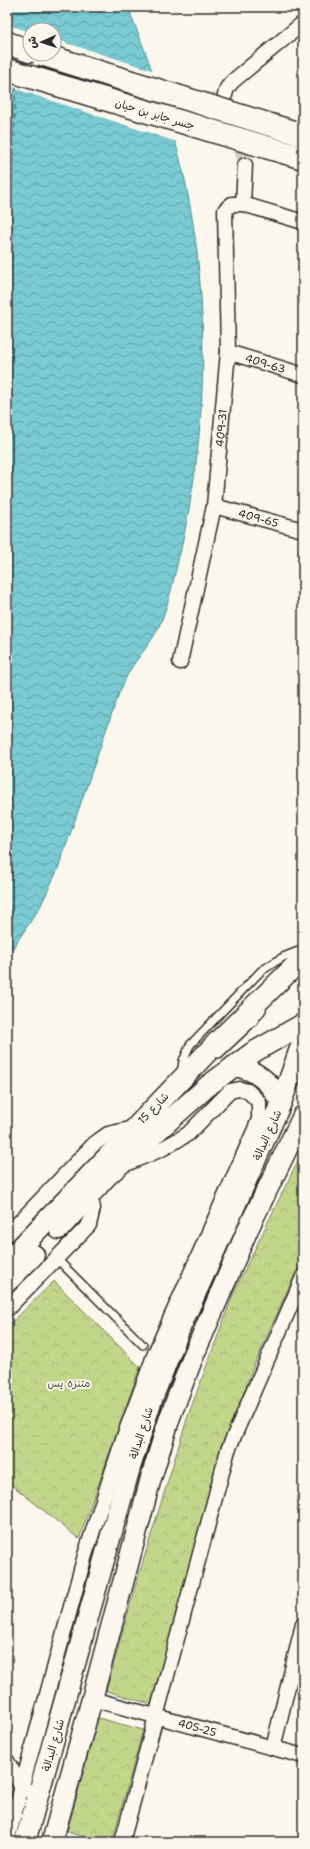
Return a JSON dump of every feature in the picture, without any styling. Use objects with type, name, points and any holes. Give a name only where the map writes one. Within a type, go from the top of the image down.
[{"type":"main road","points":[[7,44],[22,49]]},
{"type":"main road","points":[[62,60],[303,135]]},
{"type":"main road","name":"جسر جابر بن حيان","points":[[7,70],[303,158]]},
{"type":"main road","name":"شارع 15","points":[[76,1188],[107,1176],[180,1080],[303,958]]},
{"type":"main road","name":"شارع 15","points":[[7,1282],[41,1238],[76,1188],[140,1134],[234,1066],[303,1024]]},
{"type":"main road","name":"شارع البدالة","points":[[25,1842],[31,1790],[152,1399],[180,1328],[281,1103],[303,1040]]},
{"type":"main road","points":[[234,1066],[244,1068],[263,1078],[270,1085],[281,1103]]},
{"type":"main road","name":"شارع البدالة","points":[[56,1841],[151,1478],[170,1417],[192,1357],[248,1229],[303,1116]]},
{"type":"main road","name":"شارع 15","points":[[7,1262],[41,1238]]},
{"type":"street","points":[[225,95],[227,88],[233,81],[303,23]]},
{"type":"street","points":[[245,165],[243,204],[303,222]]},
{"type":"street","name":"409-31","points":[[180,662],[214,506],[228,352],[225,210],[232,204],[243,204]]},
{"type":"street","name":"409-63","points":[[228,352],[303,375]]},
{"type":"street","name":"409-65","points":[[214,506],[303,530]]},
{"type":"street","points":[[7,1841],[31,1790],[85,1556],[123,1438],[155,1353],[256,1129],[259,1119],[259,1102],[248,1091],[240,1089],[230,1091],[188,1134],[162,1149],[129,1162],[107,1176]]},
{"type":"street","points":[[7,1235],[76,1188],[94,1208],[89,1225],[7,1309]]},
{"type":"street","points":[[122,1842],[228,1450],[303,1277]]},
{"type":"street","points":[[273,1748],[298,1665],[303,1624]]},
{"type":"street","name":"405-25","points":[[92,1699],[303,1756]]},
{"type":"street","points":[[7,1761],[31,1790]]},
{"type":"lane","points":[[180,1080],[183,1062],[190,1045],[261,971],[283,957],[303,950]]},
{"type":"lane","points":[[215,1058],[260,1013],[281,979]]},
{"type":"lane","points":[[180,1080],[199,1072]]},
{"type":"lane","points":[[57,1259],[143,1346]]},
{"type":"green space","points":[[303,1150],[303,1260],[288,1289],[252,1370],[223,1449],[151,1704],[106,1691],[135,1587],[188,1416],[234,1292]]},
{"type":"green space","name":"متنزه يس","points":[[54,1281],[140,1367],[79,1539],[7,1481],[7,1327]]},
{"type":"green space","points":[[98,1718],[143,1730],[112,1842],[103,1842],[67,1832]]},
{"type":"water","points":[[7,7],[128,7],[167,114],[185,180],[199,273],[203,367],[201,414],[189,507],[180,553],[164,614],[158,629],[130,670],[119,693],[58,869],[40,907],[7,957]]},
{"type":"pier","points":[[7,24],[22,29],[22,62],[62,62],[62,42],[155,71],[177,142],[7,86]]},
{"type":"ferry route","points":[[7,24],[10,33]]},
{"type":"ferry route","points":[[7,308],[16,83]]},
{"type":"tunnel","points":[[225,105],[228,120],[241,150],[245,165]]}]
